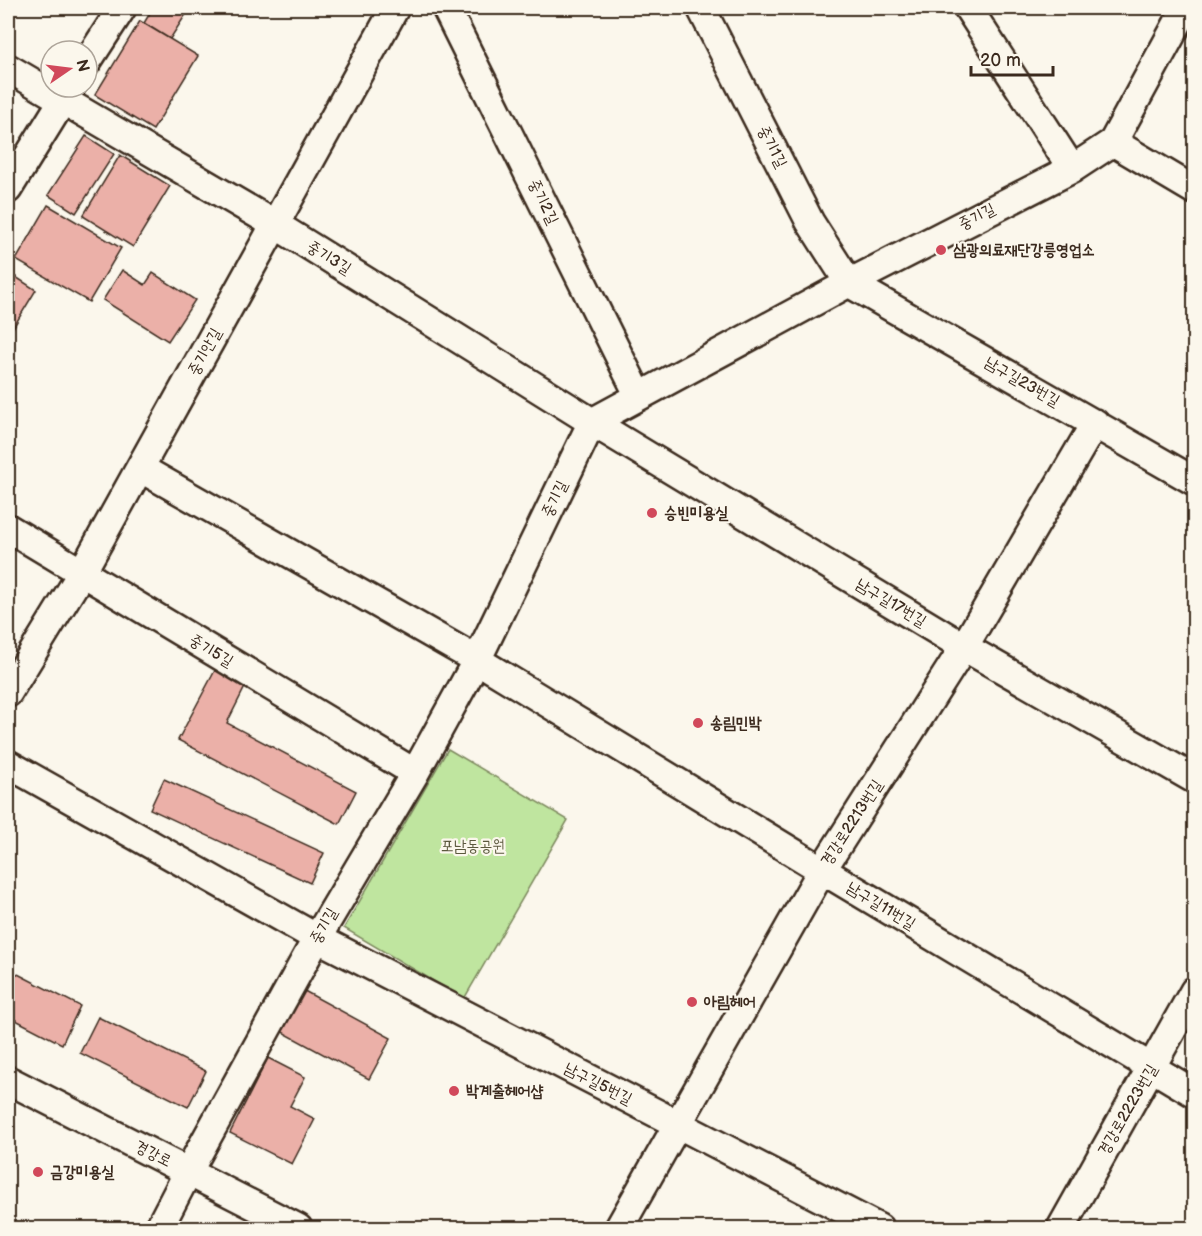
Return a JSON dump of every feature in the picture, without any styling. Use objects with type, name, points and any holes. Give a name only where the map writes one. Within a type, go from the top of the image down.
[{"type":"street","points":[[99,43],[122,8]]},
{"type":"street","name":"중기안길","points":[[8,693],[81,574],[396,8]]},
{"type":"street","name":"중기2길","points":[[446,8],[639,396]]},
{"type":"street","name":"중기1길","points":[[701,8],[810,222],[849,283]]},
{"type":"street","points":[[968,8],[1072,169]]},
{"type":"street","name":"중기길","points":[[159,1228],[317,938],[415,773],[477,660],[592,422],[849,283],[1072,169],[1113,142],[1186,8]]},
{"type":"street","name":"중기3길","points":[[8,68],[39,81]]},
{"type":"street","points":[[8,189],[63,99]]},
{"type":"street","name":"중기3길","points":[[76,99],[592,422]]},
{"type":"street","points":[[1113,142],[1194,190]]},
{"type":"street","name":"남구길23번길","points":[[849,283],[1194,481]]},
{"type":"street","name":"남구길17번길","points":[[592,422],[964,647],[1194,779]]},
{"type":"street","name":"경강로2213번길","points":[[619,1228],[822,870],[964,647],[1095,423]]},
{"type":"street","name":"남구길11번길","points":[[140,468],[477,660],[1194,1093]]},
{"type":"street","name":"중기5길","points":[[8,528],[415,773]]},
{"type":"street","name":"남구길5번길","points":[[8,764],[317,938],[879,1228]]},
{"type":"street","name":"경강로2223번길","points":[[1061,1228],[1194,991]]},
{"type":"street","name":"경강로","points":[[8,1080],[298,1228]]},
{"type":"green space","name":"포남동공원","points":[[448,749],[568,820],[464,999],[344,928]]},
{"type":"building","points":[[153,8],[190,8],[170,39],[144,23]]},
{"type":"building","points":[[140,21],[198,56],[153,130],[99,97],[99,88]]},
{"type":"building","points":[[86,136],[114,154],[76,213],[48,195]]},
{"type":"building","points":[[120,155],[170,186],[133,247],[83,216]]},
{"type":"building","points":[[48,205],[121,248],[89,302],[16,260]]},
{"type":"building","points":[[122,270],[145,285],[153,273],[195,300],[168,341],[103,300]]},
{"type":"building","points":[[8,272],[36,290],[8,336]]},
{"type":"building","points":[[219,663],[249,679],[227,723],[356,791],[339,824],[178,740]]},
{"type":"building","points":[[164,779],[324,853],[310,883],[150,809]]},
{"type":"building","points":[[8,969],[80,1006],[62,1044],[8,1016]]},
{"type":"building","points":[[297,987],[391,1038],[369,1079],[275,1028]]},
{"type":"building","points":[[98,1017],[206,1071],[188,1107],[80,1053]]},
{"type":"building","points":[[268,1058],[305,1077],[290,1106],[315,1119],[292,1164],[230,1133]]},
{"type":"place","name":"삼광의료재단강릉영업소","points":[[941,250]]},
{"type":"place","name":"승빈미용실","points":[[652,513]]},
{"type":"place","name":"송림민박","points":[[698,723]]},
{"type":"place","name":"아림헤어","points":[[692,1002]]},
{"type":"place","name":"박계출헤어샵","points":[[454,1091]]},
{"type":"place","name":"금강미용실","points":[[38,1172]]}]
